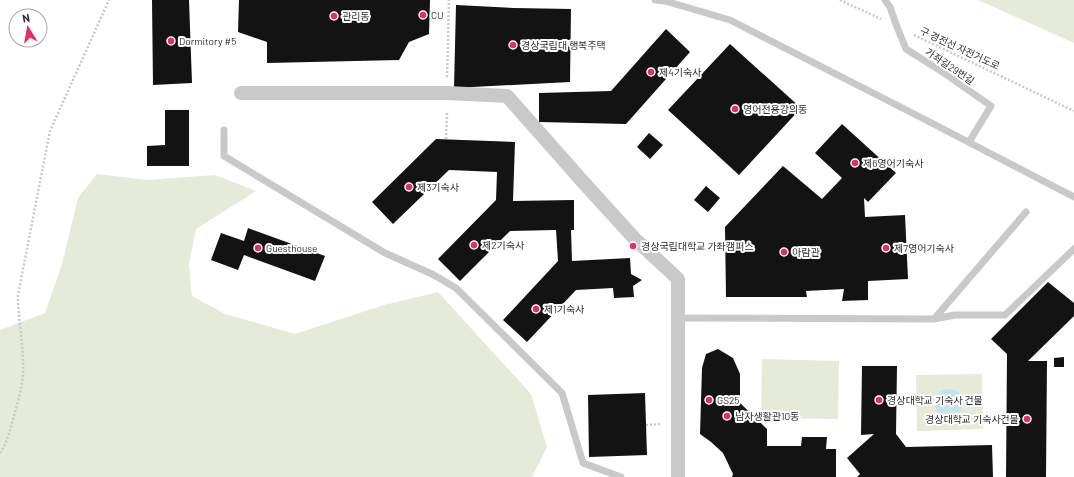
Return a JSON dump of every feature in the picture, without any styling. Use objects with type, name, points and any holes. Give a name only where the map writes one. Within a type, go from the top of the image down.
[{"type":"street","points":[[241,93],[447,93],[507,96],[634,238],[678,279],[678,477]]},
{"type":"lane","points":[[655,0],[665,1],[730,20],[1074,197]]},
{"type":"lane","name":"가좌길29번길","points":[[885,0],[890,7],[906,49],[941,71],[991,106],[969,142]]},
{"type":"lane","points":[[224,130],[224,156],[386,253],[432,274],[456,288],[562,393],[583,463],[621,477]]},
{"type":"lane","points":[[934,319],[1026,212]]},
{"type":"lane","points":[[678,318],[934,319],[955,315],[1005,316],[1074,249]]},
{"type":"path","points":[[0,453],[8,438],[18,402],[22,379],[23,365],[18,295],[50,130],[109,0]]},
{"type":"path","points":[[447,93],[449,0]]},
{"type":"path","name":"구 경전선 자전거도로","points":[[840,0],[1074,111]]},
{"type":"path","points":[[446,139],[447,113]]},
{"type":"path","points":[[646,425],[667,424]]},
{"type":"green space","points":[[978,0],[1074,0],[1074,43]]},
{"type":"green space","points":[[97,174],[147,180],[215,175],[256,191],[196,229],[189,264],[192,296],[225,314],[295,334],[384,305],[438,292],[531,394],[547,447],[532,477],[0,477],[0,330],[45,313],[62,264],[78,198]]},
{"type":"green space","points":[[762,359],[839,361],[838,419],[761,418]]},
{"type":"green space","points":[[982,374],[983,429],[917,431],[916,375]]},
{"type":"water","points":[[949,389],[959,393],[963,403],[959,413],[949,417],[939,413],[935,403],[939,393]]},
{"type":"building","name":"Dormitory #5","points":[[152,0],[189,0],[192,83],[153,85]]},
{"type":"building","name":"관리동","points":[[239,0],[430,0],[429,34],[409,42],[399,60],[267,63],[267,42],[238,32]]},
{"type":"building","name":"경상국립대 행복주택","points":[[456,5],[571,9],[570,82],[454,88]]},
{"type":"building","name":"제4기숙사","points":[[666,29],[690,52],[626,124],[539,122],[539,93],[611,91]]},
{"type":"building","name":"영어전용강의동","points":[[730,44],[801,108],[739,175],[668,110]]},
{"type":"building","points":[[165,110],[189,110],[189,166],[147,166],[147,146],[165,145]]},
{"type":"building","points":[[842,124],[896,173],[868,202],[864,198],[865,217],[905,215],[908,279],[868,281],[868,300],[842,301],[844,289],[806,291],[807,297],[726,297],[725,227],[783,166],[822,199],[842,178],[815,153]]},
{"type":"building","points":[[649,133],[663,145],[650,159],[637,147]]},
{"type":"building","points":[[436,139],[515,142],[513,201],[574,200],[574,230],[571,230],[572,261],[630,258],[631,274],[642,280],[633,286],[634,297],[614,298],[613,288],[576,290],[527,342],[503,320],[558,261],[556,230],[510,231],[460,281],[438,259],[496,200],[497,172],[449,170],[393,224],[372,202]]},
{"type":"building","points":[[706,186],[720,198],[708,212],[694,200]]},
{"type":"building","name":"Guesthouse","points":[[248,228],[325,256],[315,281],[244,255],[238,270],[211,260],[221,233],[244,241]]},
{"type":"building","name":"경상대학교 기숙사건물","points":[[1048,282],[1074,303],[1074,316],[1028,361],[1047,361],[1046,477],[1006,477],[1007,354],[991,339]]},
{"type":"building","name":"남자생활관10동","points":[[718,349],[733,358],[740,374],[740,403],[767,429],[767,446],[801,446],[802,437],[827,437],[826,449],[836,449],[836,477],[732,477],[733,474],[723,453],[700,434],[702,368],[706,354]]},
{"type":"building","points":[[1064,357],[1064,367],[1054,367],[1054,358]]},
{"type":"building","name":"경상대학교 기숙사 건물","points":[[862,366],[897,366],[896,434],[906,447],[992,445],[993,477],[857,477],[860,474],[847,458],[874,434],[861,435]]},
{"type":"building","points":[[645,393],[647,455],[589,457],[588,395]]},
{"type":"place","name":"CU","points":[[423,15]]},
{"type":"place","name":"관리동","points":[[334,16]]},
{"type":"place","name":"Dormitory #5","points":[[171,41]]},
{"type":"place","name":"경상국립대 행복주택","points":[[513,45]]},
{"type":"place","name":"제4기숙사","points":[[651,72]]},
{"type":"place","name":"영어전용강의동","points":[[735,109]]},
{"type":"place","name":"제6영어기숙사","points":[[855,163]]},
{"type":"place","name":"제3기숙사","points":[[409,187]]},
{"type":"place","name":"제2기숙사","points":[[474,245]]},
{"type":"place","name":"경상국립대학교 가좌캠퍼스","points":[[633,246]]},
{"type":"place","name":"Guesthouse","points":[[258,248]]},
{"type":"place","name":"제7영어기숙사","points":[[886,248]]},
{"type":"place","name":"아람관","points":[[784,252]]},
{"type":"place","name":"제1기숙사","points":[[536,309]]},
{"type":"place","name":"GS25","points":[[709,400]]},
{"type":"place","name":"경상대학교 기숙사 건물","points":[[879,400]]},
{"type":"place","name":"남자생활관10동","points":[[727,416]]},
{"type":"place","name":"경상대학교 기숙사건물","points":[[1027,419]]}]
